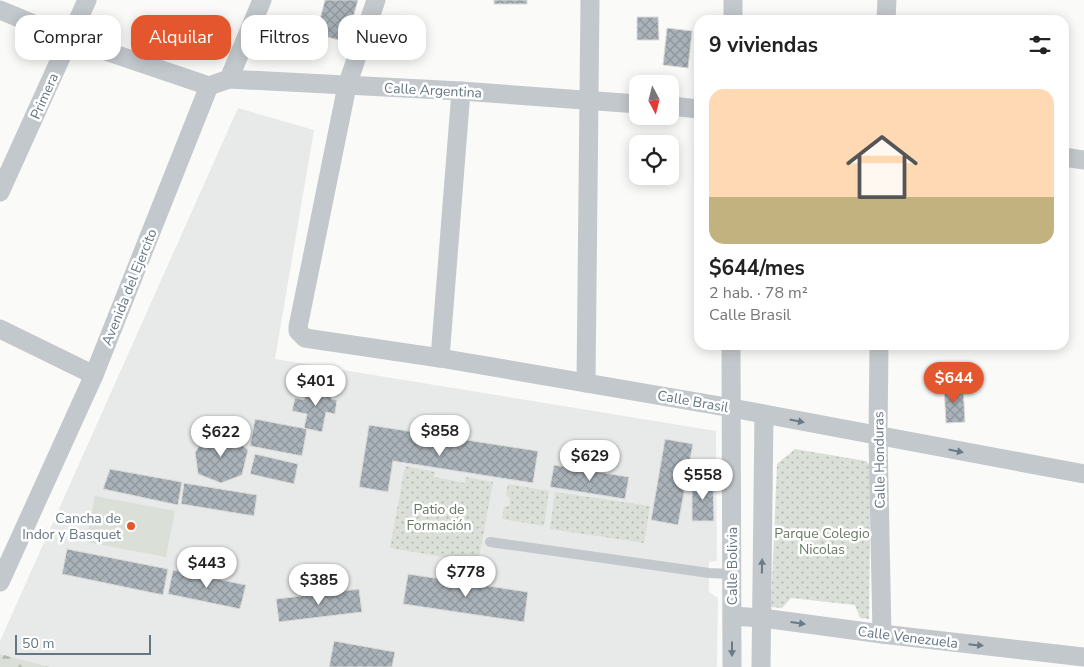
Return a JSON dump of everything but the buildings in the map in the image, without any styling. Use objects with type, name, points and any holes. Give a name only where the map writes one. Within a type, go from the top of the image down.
[{"type":"street","name":"Primera","points":[[80,15],[87,0]]},
{"type":"street","points":[[121,56],[209,86],[229,78],[262,0]]},
{"type":"street","points":[[347,86],[376,0]]},
{"type":"street","points":[[586,383],[590,0]]},
{"type":"street","points":[[732,15],[733,0]]},
{"type":"street","points":[[886,15],[887,0]]},
{"type":"street","points":[[0,10],[15,16]]},
{"type":"street","name":"Primera","points":[[0,192],[60,60]]},
{"type":"street","name":"Calle Argentina","points":[[229,78],[461,91],[629,103]]},
{"type":"street","name":"Avenida del Ejercito","points":[[0,582],[94,374],[209,86]]},
{"type":"street","name":"Calle Brasil","points":[[347,86],[298,327],[301,335],[308,339],[440,358],[732,408],[1084,474]]},
{"type":"street","points":[[440,358],[461,91]]},
{"type":"street","points":[[679,107],[694,108]]},
{"type":"street","points":[[1069,158],[1084,160]]},
{"type":"street","points":[[0,329],[94,374]]},
{"type":"street","name":"Calle Bolivia","points":[[732,350],[732,667]]},
{"type":"street","name":"Calle Honduras","points":[[879,350],[878,436],[882,634]]},
{"type":"street","points":[[761,667],[764,414]]},
{"type":"street","name":"Calle Venezuela","points":[[732,616],[1084,657]]},
{"type":"lane","points":[[490,542],[709,573],[732,574]]},
{"type":"shaded area","points":[[238,108],[314,130],[275,359],[716,431],[717,561],[709,562],[709,592],[718,598],[717,667],[0,667],[0,641]]},
{"type":"green space","name":"Parque Colegio Nicolas","points":[[795,449],[866,461],[871,466],[869,619],[860,618],[855,605],[791,598],[782,608],[771,607],[777,464]]},
{"type":"green space","name":"Patio de Formación","points":[[405,466],[435,472],[434,477],[465,483],[466,477],[493,482],[478,563],[390,548]]},
{"type":"green space","points":[[508,484],[549,491],[544,526],[502,519],[504,507],[509,506],[510,498],[506,495]]},
{"type":"green space","points":[[555,492],[650,506],[644,543],[550,529]]},
{"type":"green space","name":"Cancha de Indor y Basquet","points":[[95,496],[175,511],[166,557],[86,542]]},
{"type":"green space","points":[[0,654],[49,667],[0,667]]},
{"type":"place","name":"Cancha de Indor y Basquet","points":[[131,526]]}]
